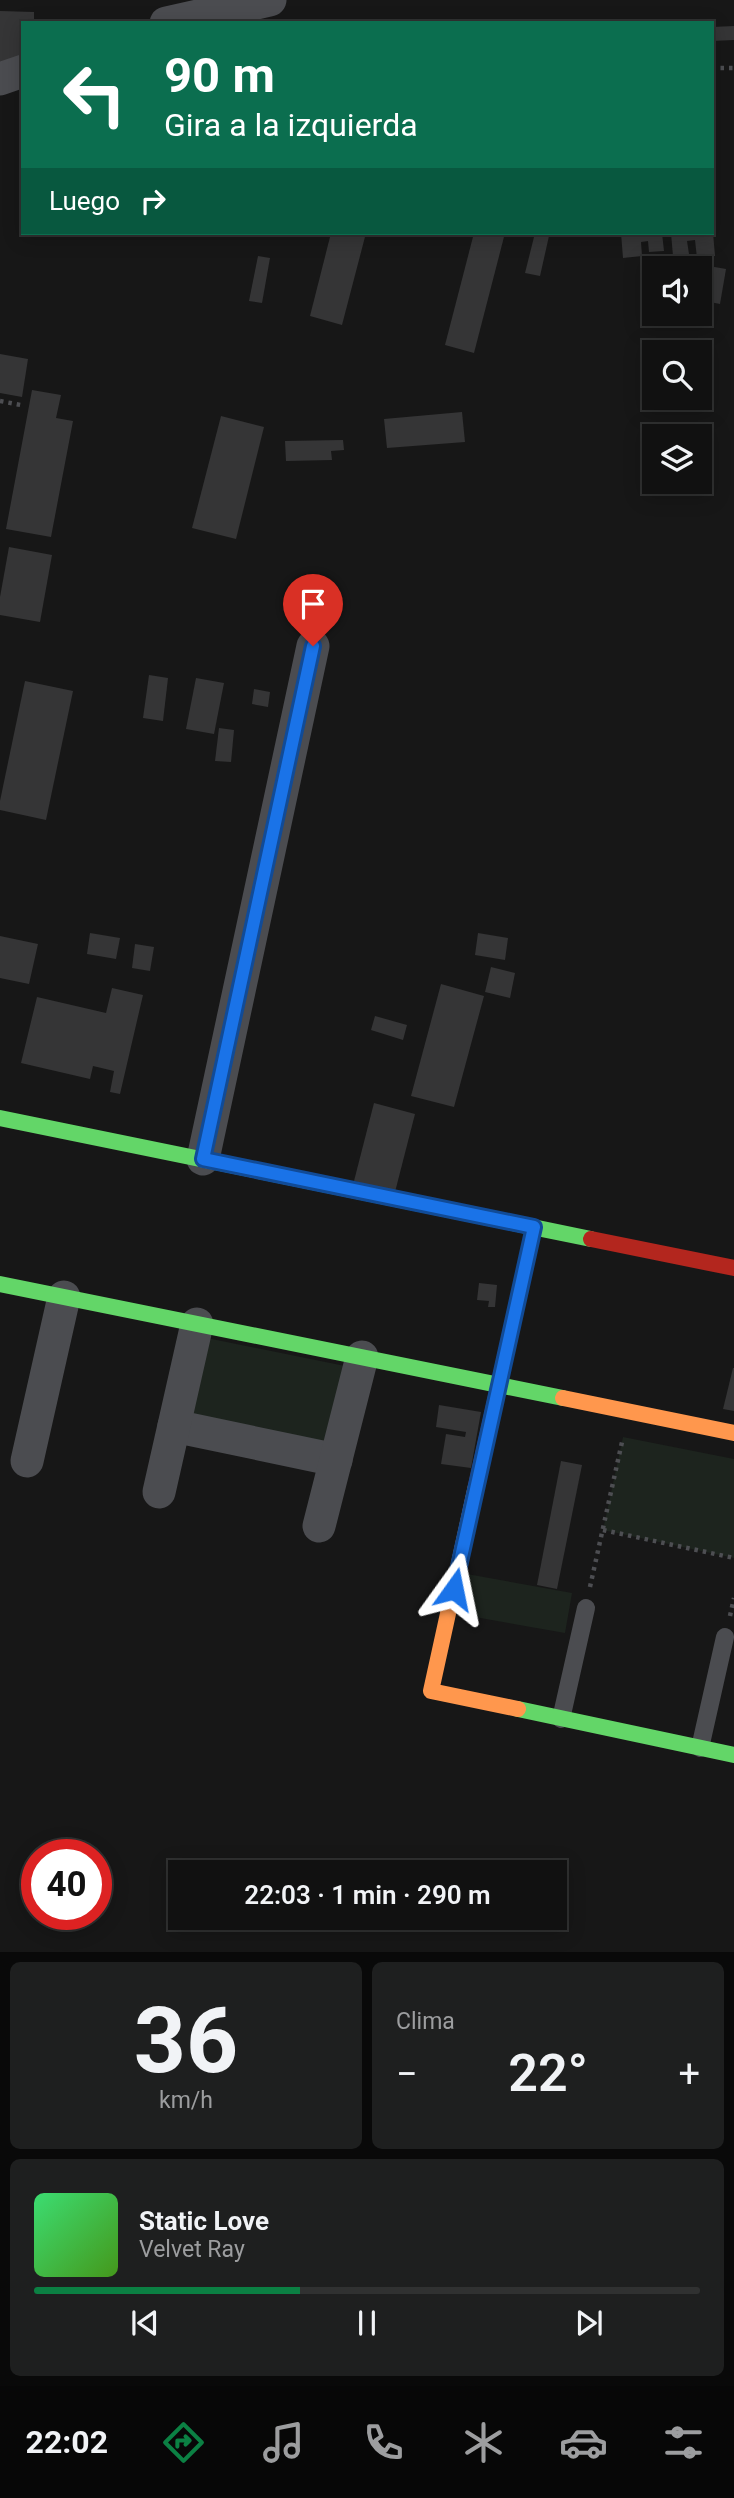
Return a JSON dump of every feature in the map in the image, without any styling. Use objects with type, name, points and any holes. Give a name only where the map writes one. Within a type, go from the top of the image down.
[{"type":"street","points":[[165,0],[165,21]]},
{"type":"street","points":[[174,21],[270,0]]},
{"type":"street","points":[[0,79],[21,72]]},
{"type":"street","points":[[203,1159],[313,646]]},
{"type":"street","points":[[0,1118],[734,1268]]},
{"type":"street","points":[[534,1227],[431,1691],[734,1755]]},
{"type":"street","points":[[0,1284],[734,1433]]},
{"type":"street","points":[[27,1461],[64,1297]]},
{"type":"street","points":[[159,1492],[197,1324]]},
{"type":"street","points":[[319,1526],[362,1357]]},
{"type":"street","points":[[174,1426],[336,1460]]},
{"type":"lane","points":[[561,1718],[586,1608]]},
{"type":"lane","points":[[700,1748],[725,1637]]},
{"type":"path","points":[[714,68],[734,68]]},
{"type":"path","points":[[0,401],[21,405]]},
{"type":"path","points":[[586,1608],[628,1411]]},
{"type":"path","points":[[603,1530],[734,1558]]},
{"type":"shaded area","points":[[202,1337],[350,1367],[330,1448],[183,1419]]},
{"type":"shaded area","points":[[623,1437],[734,1459],[734,1558],[603,1530]]},
{"type":"shaded area","points":[[467,1574],[572,1593],[565,1633],[458,1614]]},
{"type":"building","points":[[0,11],[34,12],[34,21],[21,21],[21,64],[0,71]]},
{"type":"building","points":[[734,26],[734,40],[714,41],[714,27]]},
{"type":"building","points":[[330,235],[365,235],[342,325],[310,316]]},
{"type":"building","points":[[473,235],[504,235],[474,353],[445,345]]},
{"type":"building","points":[[534,235],[549,236],[540,276],[525,273]]},
{"type":"building","points":[[621,235],[662,235],[664,251],[649,252],[648,241],[641,242],[642,256],[623,258]]},
{"type":"building","points":[[671,235],[713,235],[715,256],[697,256],[695,240],[687,241],[689,254],[673,256]]},
{"type":"building","points":[[258,256],[270,258],[262,303],[249,301]]},
{"type":"building","points":[[712,267],[726,269],[720,304],[712,302]]},
{"type":"building","points":[[0,354],[28,359],[22,397],[0,393]]},
{"type":"building","points":[[32,390],[61,395],[56,418],[73,421],[51,537],[6,529]]},
{"type":"building","points":[[462,412],[465,442],[387,448],[384,419]]},
{"type":"building","points":[[221,416],[264,427],[236,539],[192,528]]},
{"type":"building","points":[[343,440],[344,450],[331,451],[332,460],[286,461],[285,441]]},
{"type":"building","points":[[9,547],[52,555],[40,622],[0,615],[0,597]]},
{"type":"building","points":[[149,675],[168,678],[163,721],[143,718]]},
{"type":"building","points":[[196,678],[224,683],[214,734],[186,729]]},
{"type":"building","points":[[25,681],[73,691],[46,820],[0,810]]},
{"type":"building","points":[[254,689],[270,692],[268,707],[252,704]]},
{"type":"building","points":[[219,728],[234,730],[231,762],[215,761]]},
{"type":"building","points":[[90,933],[120,938],[116,959],[87,954]]},
{"type":"building","points":[[478,933],[508,938],[505,960],[475,955]]},
{"type":"building","points":[[0,936],[38,944],[29,984],[0,978]]},
{"type":"building","points":[[135,944],[154,947],[150,971],[132,968]]},
{"type":"building","points":[[491,967],[515,973],[510,998],[485,992]]},
{"type":"building","points":[[441,984],[484,996],[454,1107],[411,1096]]},
{"type":"building","points":[[112,988],[143,995],[120,1094],[110,1092],[114,1071],[93,1066],[90,1079],[21,1063],[37,997],[106,1013]]},
{"type":"building","points":[[375,1016],[407,1025],[403,1040],[371,1030]]},
{"type":"building","points":[[374,1103],[415,1114],[395,1192],[354,1181]]},
{"type":"building","points":[[479,1283],[497,1285],[495,1307],[488,1307],[489,1301],[477,1300]]},
{"type":"building","points":[[734,1368],[734,1411],[723,1409]]},
{"type":"building","points":[[439,1405],[481,1412],[471,1468],[441,1464],[446,1434],[465,1437],[466,1432],[436,1427]]},
{"type":"building","points":[[561,1461],[582,1465],[557,1589],[537,1585]]},
{"type":"traffic: fast","points":[[0,1118],[591,1239]]},
{"type":"traffic: fast","points":[[0,1284],[563,1398]]},
{"type":"traffic: fast","points":[[518,1709],[734,1755]]},
{"type":"traffic: slow","points":[[563,1398],[734,1433]]},
{"type":"traffic: slow","points":[[476,1486],[431,1691],[518,1709]]},
{"type":"traffic: jam","points":[[476,1486],[534,1227]]},
{"type":"traffic: jam","points":[[591,1239],[734,1268]]},
{"type":"route","points":[[313,646],[203,1159],[534,1227],[454,1589]]}]
